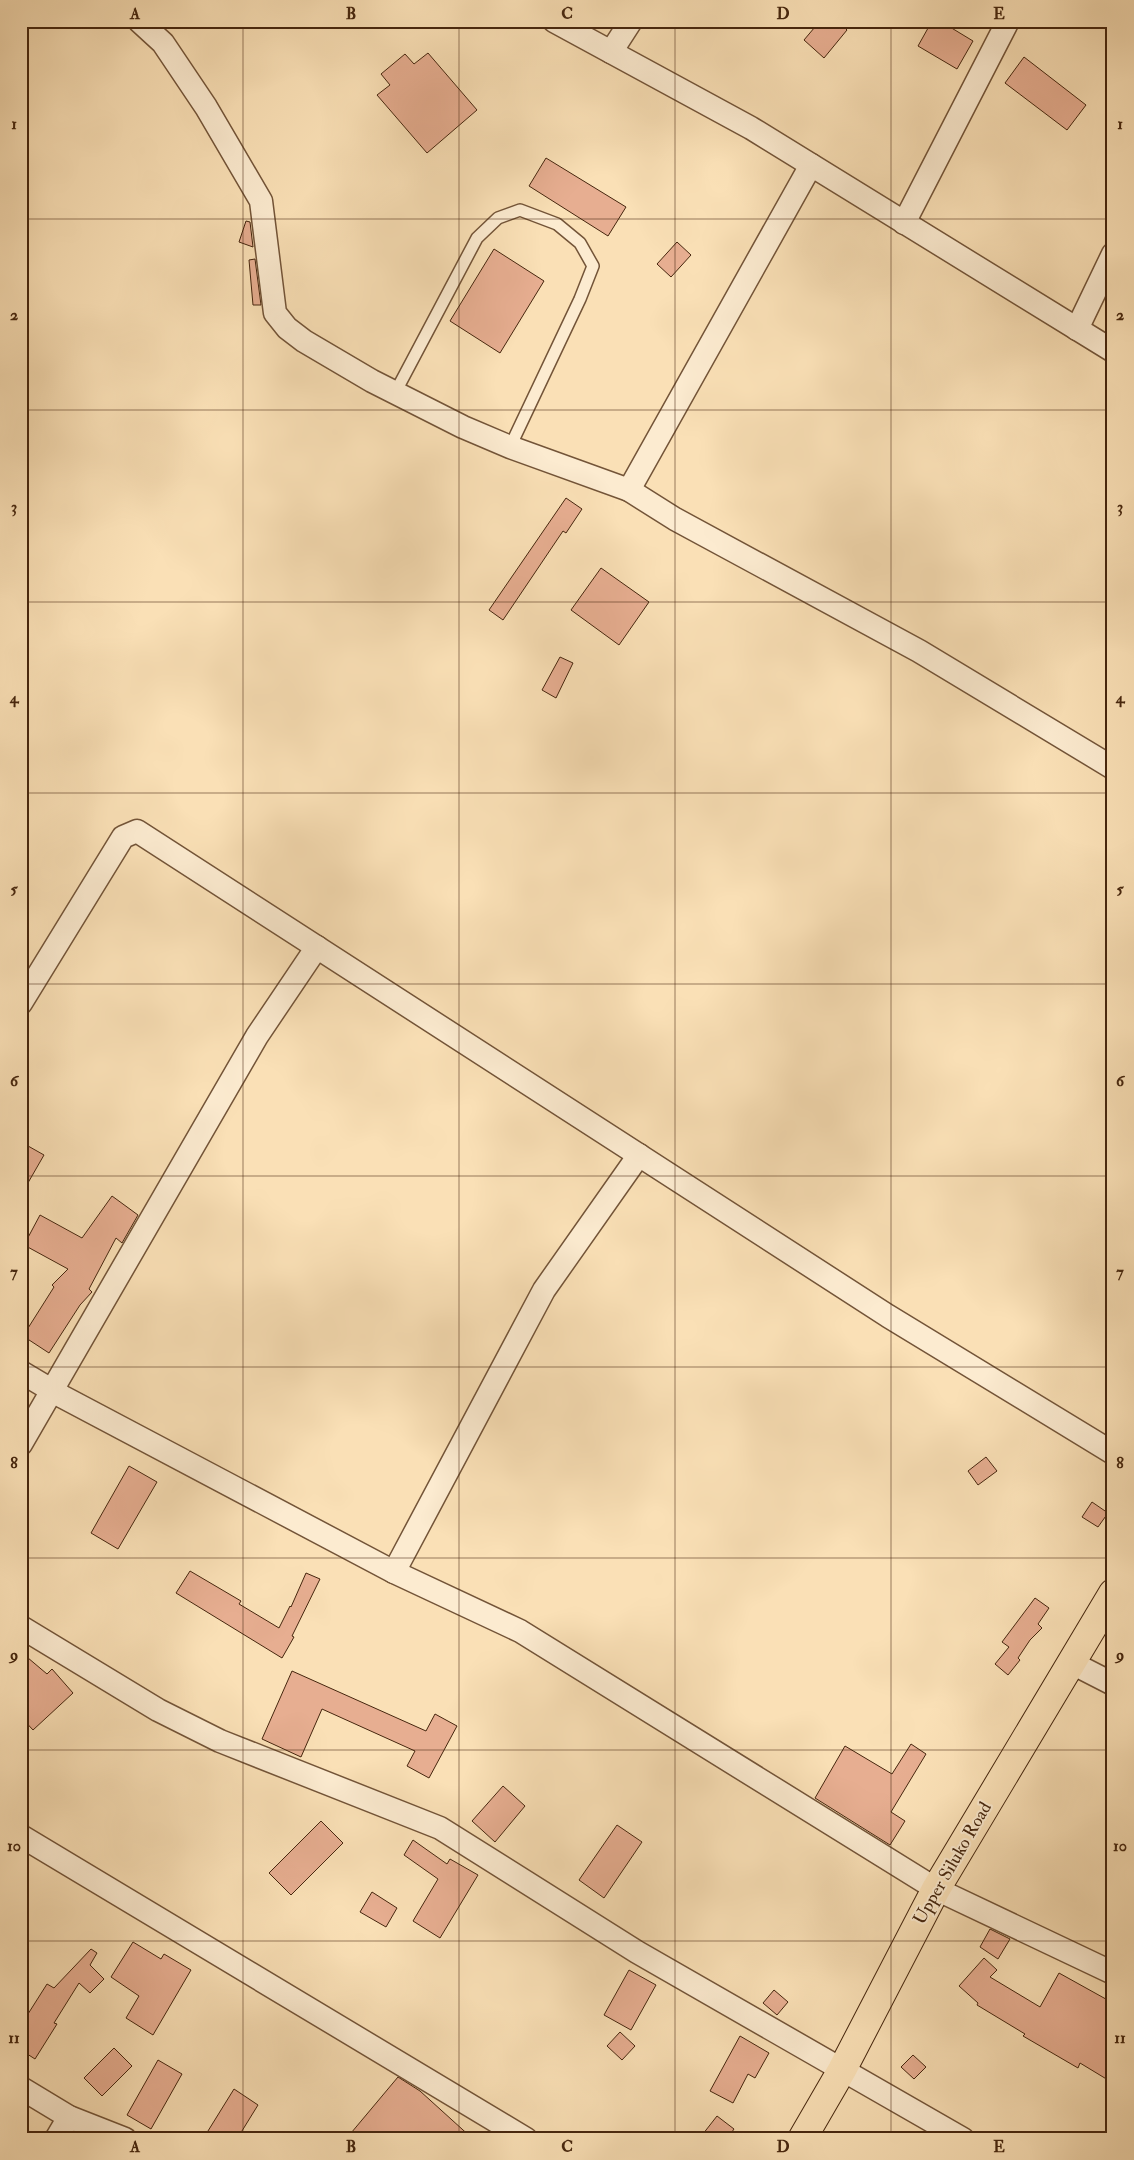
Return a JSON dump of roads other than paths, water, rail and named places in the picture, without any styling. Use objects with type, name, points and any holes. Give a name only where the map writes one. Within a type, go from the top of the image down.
[{"type":"main road","name":"Upper Siluko Road","points":[[802,2139],[842,2070],[936,1889],[1113,1593]]},
{"type":"street","points":[[139,21],[169,51],[206,107],[260,201],[275,313],[287,328],[304,341],[372,381],[464,427],[510,448],[628,490],[675,519],[919,652],[1113,768]]},
{"type":"street","points":[[554,21],[751,128],[1113,351]]},
{"type":"street","points":[[611,52],[631,21]]},
{"type":"street","points":[[904,223],[1008,21]]},
{"type":"street","points":[[628,490],[811,165]]},
{"type":"street","points":[[1077,329],[1113,254]]},
{"type":"street","points":[[21,1004],[123,837],[138,831],[888,1316],[1113,1453]]},
{"type":"street","points":[[21,1444],[257,1036],[317,947]]},
{"type":"street","points":[[394,1572],[544,1290],[639,1155]]},
{"type":"street","points":[[21,1372],[394,1572],[520,1631],[936,1889],[1113,1973]]},
{"type":"street","points":[[21,1627],[158,1710],[220,1741],[440,1828],[637,1952],[963,2139]]},
{"type":"street","points":[[1070,1662],[1113,1684]]},
{"type":"street","points":[[21,1836],[526,2139]]},
{"type":"street","points":[[21,2088],[69,2117],[125,2139]]},
{"type":"street","points":[[56,2139],[69,2117]]},
{"type":"lane","points":[[395,392],[477,238],[498,218],[520,210],[557,224],[580,243],[593,266],[580,299],[510,448]]}]
